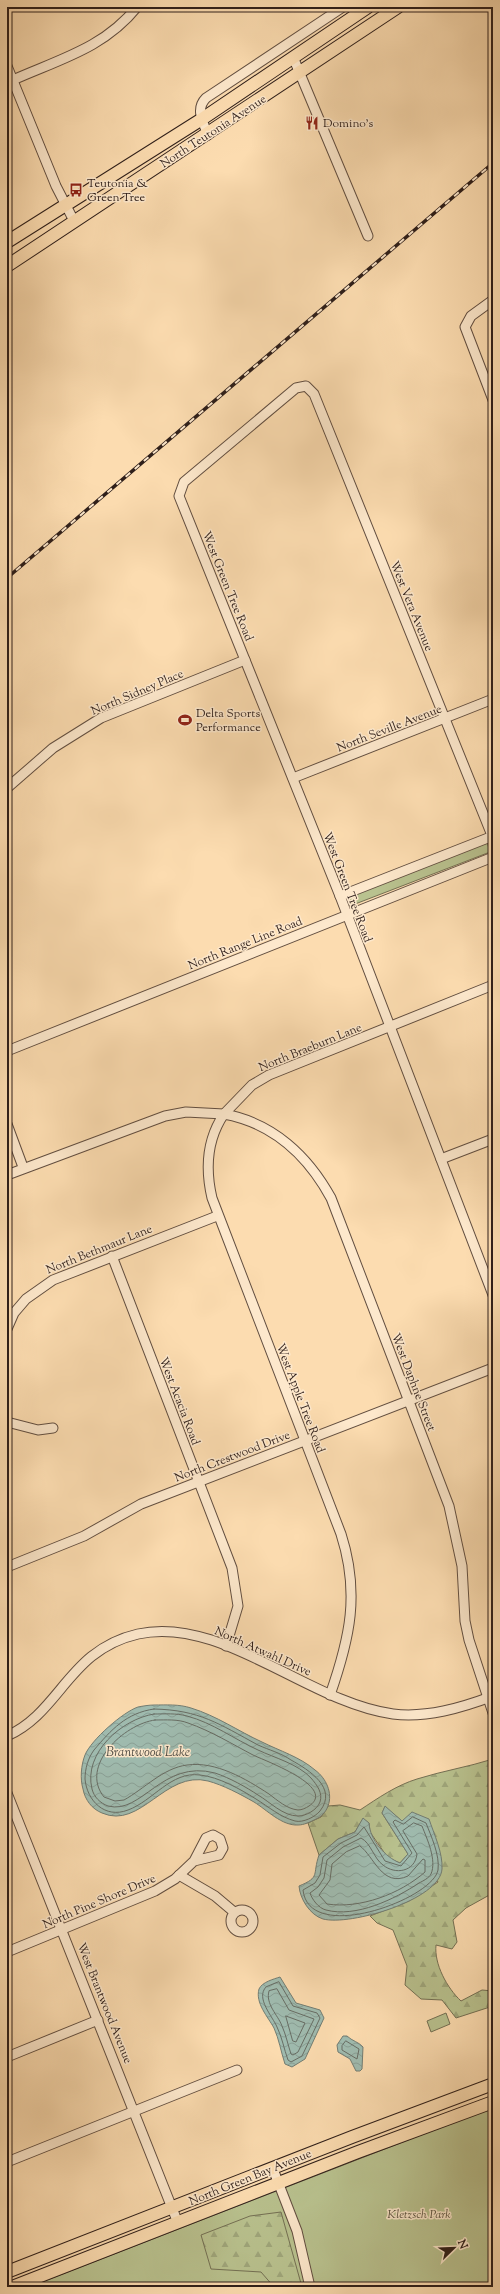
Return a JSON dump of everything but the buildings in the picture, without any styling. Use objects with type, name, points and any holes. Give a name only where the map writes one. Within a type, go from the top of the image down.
[{"type":"main road","name":"North Teutonia Avenue","points":[[7,242],[66,207],[202,119],[368,7]]},
{"type":"main road","name":"North Teutonia Avenue","points":[[7,266],[208,135],[398,7]]},
{"type":"main road","name":"North Green Bay Avenue","points":[[7,2272],[493,2084]]},
{"type":"main road","name":"North Green Bay Avenue","points":[[12,2287],[279,2183],[493,2102]]},
{"type":"street","points":[[13,80],[101,41],[123,24],[137,7]]},
{"type":"street","name":"North Teutonia Avenue","points":[[202,119],[201,103],[206,98],[343,7]]},
{"type":"street","points":[[293,57],[368,236]]},
{"type":"street","points":[[7,66],[56,186],[74,221]]},
{"type":"street","points":[[202,119],[208,135]]},
{"type":"street","points":[[493,300],[468,319],[465,324],[465,331],[493,400]]},
{"type":"street","name":"West Green Tree Road","points":[[306,386],[292,390],[184,482],[180,488],[180,496],[340,896],[493,1295]]},
{"type":"street","name":"West Vera Avenue","points":[[306,386],[314,394],[493,837]]},
{"type":"street","name":"North Sidney Place","points":[[7,788],[53,748],[101,718],[245,660]]},
{"type":"street","name":"North Seville Avenue","points":[[293,778],[493,699]]},
{"type":"street","points":[[340,896],[493,837]]},
{"type":"street","name":"North Range Line Road","points":[[7,1051],[493,857]]},
{"type":"street","name":"North Braeburn Lane","points":[[224,1114],[247,1089],[268,1075],[493,985]]},
{"type":"street","points":[[7,1175],[24,1167],[165,1116],[186,1112],[224,1114]]},
{"type":"street","name":"West Apple Tree Road","points":[[224,1114],[214,1129],[211,1138],[208,1165],[209,1186],[217,1216],[346,1550],[351,1582],[351,1614],[346,1646],[330,1695]]},
{"type":"street","name":"West Daphne Street","points":[[224,1114],[243,1119],[281,1138],[307,1161],[319,1177],[331,1198],[449,1506],[454,1523],[462,1566],[469,1640],[490,1697],[493,1713]]},
{"type":"street","points":[[7,1124],[24,1167]]},
{"type":"street","points":[[441,1159],[493,1139]]},
{"type":"street","name":"North Bethmaur Lane","points":[[7,1328],[10,1312],[35,1291],[52,1280],[217,1216]]},
{"type":"street","name":"West Acacia Road","points":[[112,1256],[232,1568],[238,1606],[226,1646]]},
{"type":"street","name":"North Crestwood Drive","points":[[7,1567],[84,1536],[141,1504],[493,1368]]},
{"type":"street","points":[[7,1422],[38,1430],[53,1428]]},
{"type":"street","name":"North Atwahl Drive","points":[[7,1736],[21,1728],[34,1717],[86,1659],[114,1642],[138,1634],[169,1632],[198,1636],[226,1646],[330,1695],[367,1709],[409,1714],[441,1712],[490,1697]]},
{"type":"street","name":"West Brantwood Avenue","points":[[7,1793],[135,2111],[178,2223]]},
{"type":"street","name":"North Pine Shore Drive","points":[[7,1952],[155,1891],[180,1875],[194,1861]]},
{"type":"street","points":[[180,1875],[215,1896],[234,1912]]},
{"type":"street","points":[[7,2056],[98,2020]]},
{"type":"street","points":[[7,2162],[237,2070]]},
{"type":"street","points":[[273,2168],[297,2231],[310,2287]]},
{"type":"green space","points":[[487,842],[490,852],[350,906],[347,897]]},
{"type":"green space","points":[[493,1759],[493,1893],[466,1908],[453,1920],[457,1942],[452,1949],[436,1945],[436,1952],[439,1968],[446,1983],[461,2001],[482,1990],[493,1991],[493,2006],[456,2018],[442,2000],[421,1999],[405,1985],[407,1966],[393,1930],[377,1923],[370,1916],[409,1901],[438,1882],[402,1821],[385,1807],[382,1813],[408,1854],[400,1863],[388,1858],[370,1832],[369,1823],[363,1819],[355,1832],[338,1839],[319,1855],[308,1823],[321,1817],[328,1806],[340,1805],[360,1810],[402,1785],[426,1776]]},
{"type":"green space","points":[[446,2013],[450,2024],[431,2032],[427,2021]]},
{"type":"green space","name":"Kletzsch Park","points":[[493,2107],[493,2287],[29,2287]]},
{"type":"green space","points":[[281,2212],[302,2287],[274,2287],[261,2272],[211,2269],[201,2235],[250,2216]]},
{"type":"water","name":"Brantwood Lake","points":[[154,1705],[182,1706],[201,1711],[253,1738],[303,1761],[319,1773],[328,1786],[330,1796],[326,1810],[320,1817],[305,1824],[292,1825],[280,1820],[254,1802],[225,1787],[208,1781],[193,1780],[179,1784],[129,1814],[116,1816],[98,1811],[92,1807],[87,1800],[81,1781],[81,1772],[88,1749],[108,1727],[124,1714],[138,1707]]},
{"type":"water","points":[[385,1806],[402,1821],[412,1812],[429,1819],[438,1844],[442,1863],[442,1869],[437,1880],[426,1891],[411,1900],[392,1908],[353,1918],[336,1920],[318,1917],[306,1906],[301,1896],[299,1886],[306,1883],[315,1875],[319,1855],[338,1839],[355,1832],[363,1818],[369,1823],[375,1842],[389,1857],[400,1863],[408,1854],[382,1813]]},
{"type":"water","points":[[280,1977],[296,2003],[320,2010],[324,2018],[305,2059],[292,2067],[285,2064],[276,2032],[260,2005],[258,1994],[259,1989],[263,1984]]},
{"type":"water","points":[[343,2036],[347,2036],[363,2047],[362,2069],[360,2071],[356,2071],[350,2059],[338,2052],[337,2045]]},
{"type":"railway","points":[[7,578],[493,163]]},
{"type":"place","name":"Domino's","points":[[312,123]]},
{"type":"place","name":"Teutonia & Green Tree","points":[[76,190]]},
{"type":"place","name":"Delta Sports Performance","points":[[185,720]]}]
